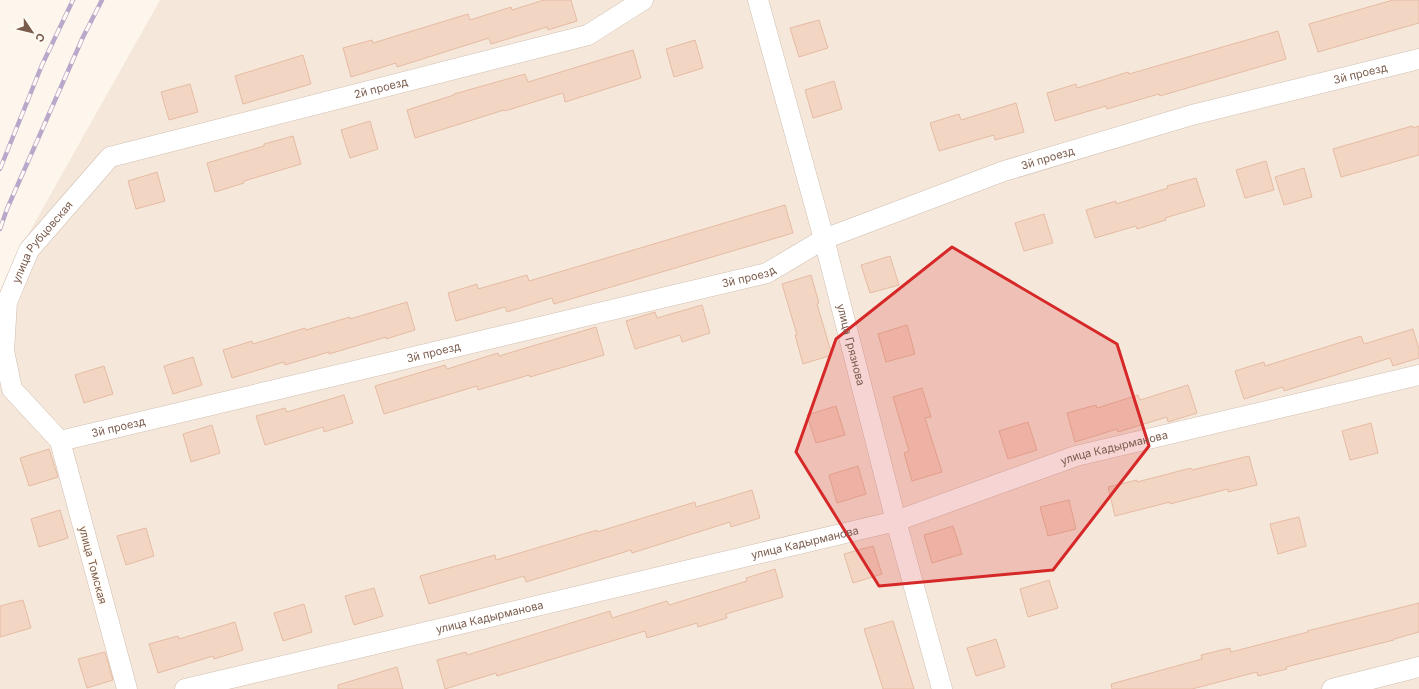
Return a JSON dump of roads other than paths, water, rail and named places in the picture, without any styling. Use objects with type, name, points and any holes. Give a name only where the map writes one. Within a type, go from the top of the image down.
[{"type":"street","name":"2й проезд","points":[[110,157],[588,35],[643,0]]},
{"type":"street","name":"улица Грязнова","points":[[758,0],[824,239],[896,521],[942,689]]},
{"type":"street","name":"3й проезд","points":[[60,441],[767,273],[824,239],[1004,171],[1192,115],[1419,58]]},
{"type":"street","name":"улица Рубцовская","points":[[60,441],[12,389],[4,351],[7,302],[29,250],[110,157]]},
{"type":"street","name":"улица Кадырманова","points":[[185,689],[896,521],[1076,456],[1419,375]]},
{"type":"street","name":"улица Томская","points":[[60,441],[127,689]]},
{"type":"street","points":[[1332,689],[1419,667]]},
{"type":"railway","points":[[0,169],[42,65],[73,0]]},
{"type":"railway","points":[[0,229],[7,209],[83,37],[102,0]]}]
